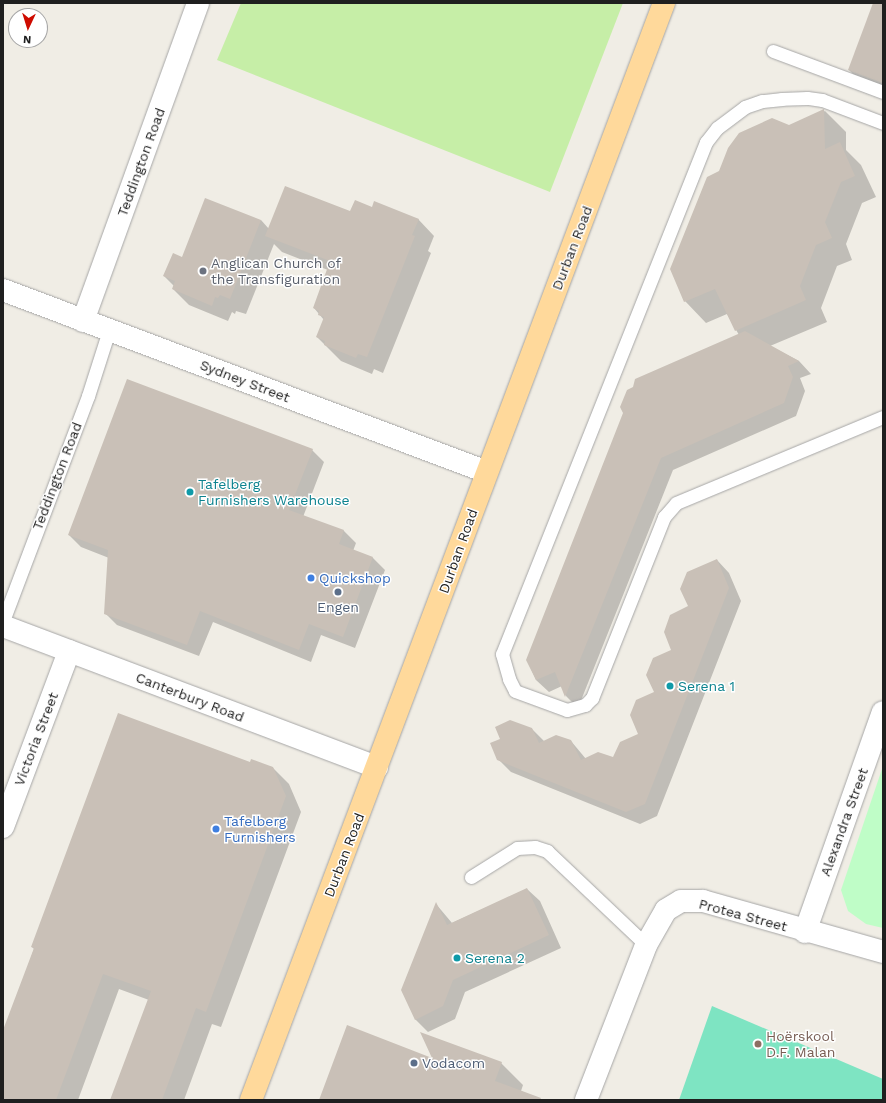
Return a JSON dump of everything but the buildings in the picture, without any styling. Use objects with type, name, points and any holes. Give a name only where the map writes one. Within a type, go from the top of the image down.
[{"type":"main road","name":"Durban Road","points":[[251,1100],[664,3]]},
{"type":"street","name":"Teddington Road","points":[[83,321],[198,3]]},
{"type":"street","name":"Sydney Street","points":[[3,290],[487,472]]},
{"type":"street","name":"Canterbury Road","points":[[3,626],[377,767]]},
{"type":"street","name":"Victoria Street","points":[[3,827],[69,651]]},
{"type":"street","name":"Alexandra Street","points":[[805,932],[883,712]]},
{"type":"street","name":"Protea Street","points":[[646,945],[666,910],[682,901],[703,901],[805,932],[883,952]]},
{"type":"street","points":[[586,1100],[646,945]]},
{"type":"lane","points":[[773,51],[883,92]]},
{"type":"lane","points":[[883,123],[822,100],[807,98],[782,99],[762,102],[740,110],[717,128],[706,142],[502,654],[515,691],[567,710],[585,705],[592,698],[664,517],[676,503],[883,417]]},
{"type":"lane","name":"Teddington Road","points":[[3,621],[88,396],[109,330]]},
{"type":"lane","points":[[471,877],[517,848],[536,847],[547,851],[646,945]]},
{"type":"green space","points":[[241,3],[623,3],[550,192],[217,60]]},
{"type":"green space","points":[[883,766],[883,928],[866,924],[848,911],[841,890]]},
{"type":"green space","points":[[712,1006],[883,1079],[883,1100],[679,1100]]},
{"type":"place","name":"Anglican Church of the Transfiguration","points":[[203,271]]},
{"type":"place","name":"Tafelberg Furnishers Warehouse","points":[[190,492]]},
{"type":"place","name":"Quickshop","points":[[311,578]]},
{"type":"place","name":"Engen","points":[[338,592]]},
{"type":"place","name":"Serena 1","points":[[670,686]]},
{"type":"place","name":"Tafelberg Furnishers","points":[[216,829]]},
{"type":"place","name":"Serena 2","points":[[457,958]]},
{"type":"place","name":"Hoërskool D.F. Malan","points":[[758,1044]]},
{"type":"place","name":"Vodacom","points":[[414,1063]]}]
